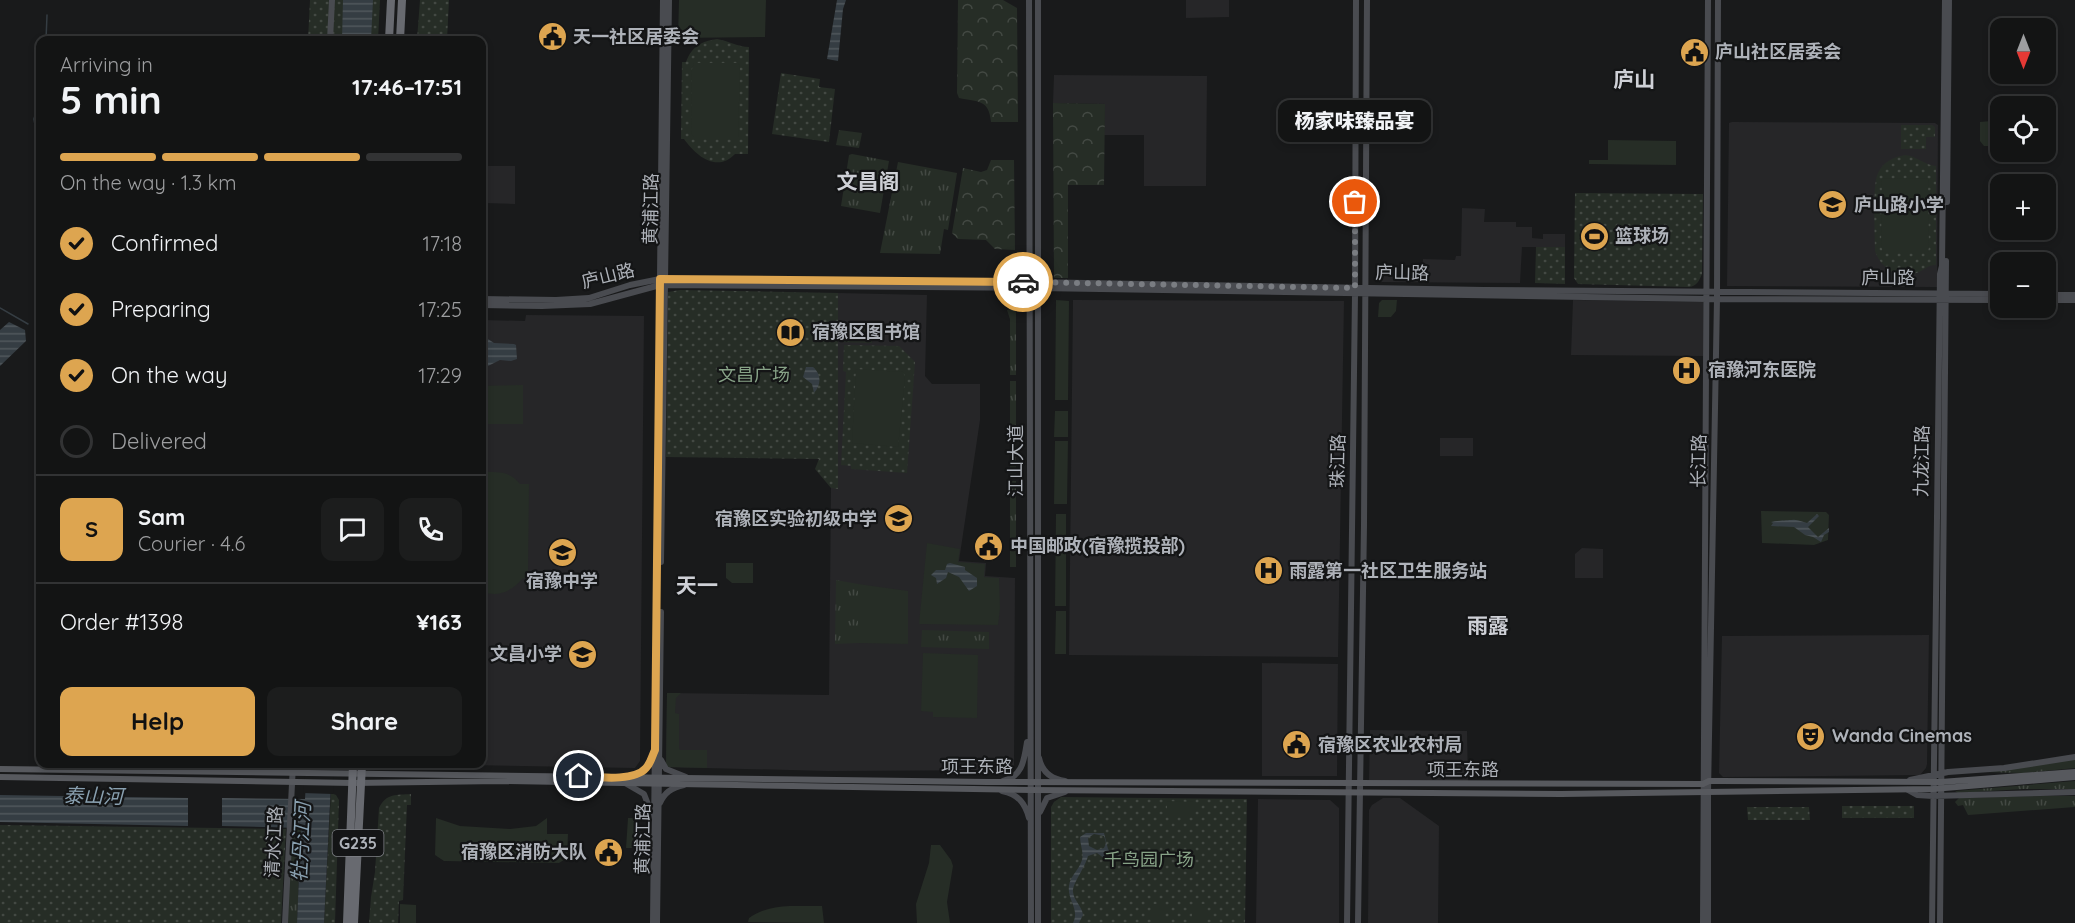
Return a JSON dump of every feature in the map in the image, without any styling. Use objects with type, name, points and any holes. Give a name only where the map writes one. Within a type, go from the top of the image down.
[{"type":"highway","points":[[389,36],[391,0]]},
{"type":"highway","points":[[400,36],[402,0]]},
{"type":"highway","name":"G235","points":[[354,768],[357,778],[354,923]]},
{"type":"highway","name":"G235","points":[[347,923],[357,778],[361,768]]},
{"type":"main road","name":"项王东路","points":[[0,770],[342,773],[357,778],[987,786],[1034,790],[1075,786],[1360,783],[1933,792],[1953,784]]},
{"type":"main road","points":[[1953,784],[2075,772]]},
{"type":"main road","name":"项王东路","points":[[0,777],[341,783],[357,778]]},
{"type":"main road","points":[[1953,784],[2075,777]]},
{"type":"main road","name":"项王东路","points":[[987,786],[1034,782],[1075,786],[1564,794],[1933,778],[1941,789]]},
{"type":"street","points":[[330,36],[332,0]]},
{"type":"street","name":"黄浦江路","points":[[663,0],[663,282]]},
{"type":"street","name":"黄浦江路","points":[[652,923],[657,781],[657,452],[669,0]]},
{"type":"street","name":"江山大道","points":[[1029,0],[1034,727]]},
{"type":"street","name":"江山大道","points":[[1038,0],[1034,727],[1038,923]]},
{"type":"street","name":"珠江路","points":[[1347,923],[1355,291],[1356,0]]},
{"type":"street","name":"珠江路","points":[[1358,923],[1366,291],[1367,0]]},
{"type":"street","name":"长江路","points":[[1708,0],[1706,528],[1708,923]]},
{"type":"street","name":"长江路","points":[[1703,923],[1717,296],[1718,0]]},
{"type":"street","name":"九龙江路","points":[[1940,923],[1942,297],[1940,274],[1947,0]]},
{"type":"street","points":[[1356,59],[1367,59]]},
{"type":"street","points":[[1355,116],[1366,116]]},
{"type":"street","points":[[1355,240],[1366,241]]},
{"type":"street","name":"庐山路","points":[[486,305],[590,304],[663,282]]},
{"type":"street","name":"庐山路","points":[[486,299],[590,298],[630,285],[663,282],[1038,285],[1990,299]]},
{"type":"street","name":"庐山路","points":[[1942,297],[1990,295]]},
{"type":"street","points":[[2056,295],[2075,295]]},
{"type":"street","name":"九龙江路","points":[[1932,923],[1942,297]]},
{"type":"street","points":[[2056,300],[2075,300]]},
{"type":"street","points":[[987,786],[1011,779],[1021,770],[1034,727]]},
{"type":"street","points":[[1034,727],[1039,761],[1045,772],[1075,786]]},
{"type":"street","points":[[655,819],[644,794],[625,780],[646,768],[657,750]]},
{"type":"street","points":[[657,750],[666,769],[689,781]]},
{"type":"street","points":[[1933,778],[1941,774],[2004,768],[2075,757]]},
{"type":"street","name":"清水江路","points":[[285,923],[293,768]]},
{"type":"street","points":[[655,819],[659,805],[666,794],[689,781]]},
{"type":"street","points":[[987,786],[1009,792],[1022,801],[1035,833]]},
{"type":"street","points":[[1035,833],[1040,810],[1047,798],[1075,786]]},
{"type":"street","points":[[1941,789],[2075,792]]},
{"type":"street","name":"黄浦江路","points":[[655,819],[657,923]]},
{"type":"street","name":"江山大道","points":[[1031,923],[1035,833]]},
{"type":"shaded area","points":[[1186,0],[1229,0],[1229,17],[1186,18]]},
{"type":"shaded area","points":[[1054,75],[1207,76],[1206,186],[1144,186],[1144,135],[1104,135],[1105,104],[1053,103]]},
{"type":"shaded area","name":"庐山路小学","points":[[1729,123],[1935,123],[1938,125],[1937,287],[1727,286]]},
{"type":"shaded area","points":[[486,166],[515,166],[515,204],[486,203]]},
{"type":"shaded area","points":[[1462,208],[1485,209],[1484,222],[1516,222],[1516,227],[1532,227],[1532,238],[1543,239],[1543,234],[1565,234],[1565,247],[1522,247],[1520,283],[1377,282],[1377,276],[1422,277],[1423,259],[1455,260],[1456,256],[1461,256]]},
{"type":"shaded area","name":"宿豫区实验初级中学","points":[[838,293],[927,295],[925,376],[932,384],[980,384],[980,420],[959,561],[986,563],[985,576],[1015,578],[1014,765],[1011,770],[828,771],[666,767],[667,693],[829,695],[831,488],[838,488]]},
{"type":"shaded area","points":[[1073,300],[1344,301],[1338,657],[1069,655]]},
{"type":"shaded area","points":[[1573,300],[1703,302],[1703,356],[1571,355]]},
{"type":"shaded area","name":"宿豫中学","points":[[526,315],[644,316],[640,761],[635,768],[486,765],[486,320],[525,321]]},
{"type":"shaded area","points":[[1440,438],[1473,438],[1473,456],[1440,456]]},
{"type":"shaded area","points":[[1582,548],[1603,549],[1603,578],[1575,578],[1575,554]]},
{"type":"shaded area","points":[[1929,635],[1927,764],[1920,775],[1723,777],[1719,773],[1722,636]]},
{"type":"shaded area","points":[[1262,663],[1338,664],[1337,776],[1262,776]]},
{"type":"shaded area","points":[[1370,730],[1467,731],[1468,781],[1369,781]]},
{"type":"shaded area","points":[[1383,798],[1400,798],[1439,826],[1438,923],[1368,923],[1369,810],[1372,805]]},
{"type":"shaded area","points":[[1258,799],[1330,800],[1339,808],[1339,923],[1256,923]]},
{"type":"green space","points":[[310,0],[380,0],[378,36],[308,36]]},
{"type":"green space","points":[[420,0],[449,0],[447,36],[417,36]]},
{"type":"green space","points":[[679,0],[766,0],[765,37],[678,38]]},
{"type":"green space","points":[[958,0],[1003,0],[1017,8],[1018,122],[991,122],[985,105],[959,98],[957,93]]},
{"type":"green space","points":[[717,39],[749,47],[748,154],[735,154],[721,162],[707,160],[694,151],[684,139],[681,139],[682,62],[686,62],[698,45]]},
{"type":"green space","points":[[694,63],[738,63],[740,66],[738,137],[694,137],[691,134]]},
{"type":"green space","points":[[781,73],[820,79],[819,87],[835,89],[829,142],[772,134]]},
{"type":"green space","points":[[1053,103],[1105,104],[1104,185],[1068,185],[1068,278],[1054,278]]},
{"type":"green space","points":[[1990,121],[1990,146],[1984,146],[1980,141],[1980,122]]},
{"type":"green space","points":[[1901,125],[1932,125],[1935,127],[1935,137],[1926,137],[1926,149],[1901,149]]},
{"type":"green space","points":[[839,130],[862,133],[859,148],[836,145]]},
{"type":"green space","points":[[1608,140],[1676,141],[1676,165],[1589,164],[1589,160],[1608,160]]},
{"type":"green space","points":[[849,155],[889,161],[880,213],[841,206]]},
{"type":"green space","points":[[1905,155],[1936,166],[1936,265],[1905,275],[1892,272],[1887,268],[1875,251],[1874,210],[1876,179],[1880,169],[1896,157]]},
{"type":"green space","points":[[991,160],[1014,160],[1015,250],[995,249],[986,240],[958,239],[952,233],[963,168],[981,172],[987,170]]},
{"type":"green space","points":[[898,162],[957,173],[948,230],[944,229],[940,254],[880,253]]},
{"type":"green space","points":[[1928,178],[1928,252],[1883,252],[1881,246],[1882,179]]},
{"type":"green space","points":[[1575,193],[1703,194],[1702,274],[1697,283],[1689,287],[1578,284],[1574,278]]},
{"type":"green space","points":[[1536,247],[1565,247],[1565,284],[1535,283]]},
{"type":"green space","name":"文昌广场","points":[[680,290],[838,293],[838,489],[831,488],[815,469],[819,459],[666,457],[668,292]]},
{"type":"green space","points":[[1056,300],[1069,301],[1068,400],[1055,400]]},
{"type":"green space","points":[[1382,300],[1397,300],[1396,311],[1391,317],[1378,317],[1379,303]]},
{"type":"green space","points":[[1016,308],[1016,375],[1010,375],[1010,319],[1007,310]]},
{"type":"green space","points":[[841,325],[873,325],[872,343],[841,342]]},
{"type":"green space","points":[[844,345],[899,346],[915,362],[907,473],[851,469],[851,466],[841,465],[846,372],[843,371]]},
{"type":"green space","points":[[856,369],[903,372],[905,377],[898,447],[852,443]]},
{"type":"green space","points":[[1010,381],[1016,381],[1016,477],[1010,477]]},
{"type":"green space","points":[[523,385],[523,424],[486,424],[486,386]]},
{"type":"green space","points":[[1055,411],[1068,411],[1068,437],[1054,437]]},
{"type":"green space","points":[[1055,441],[1068,441],[1067,504],[1054,504]]},
{"type":"green space","points":[[486,472],[505,474],[513,477],[520,484],[529,484],[528,572],[524,579],[514,587],[494,594],[486,593]]},
{"type":"green space","points":[[1010,481],[1016,481],[1016,567],[1010,567]]},
{"type":"green space","points":[[1761,511],[1826,512],[1829,515],[1828,540],[1814,545],[1762,543]]},
{"type":"green space","points":[[1056,514],[1066,514],[1066,606],[1055,606]]},
{"type":"green space","points":[[927,543],[960,549],[958,562],[985,564],[984,577],[999,578],[998,625],[919,624]]},
{"type":"green space","points":[[726,563],[753,563],[753,583],[732,583],[726,578]]},
{"type":"green space","points":[[836,580],[858,584],[858,643],[835,644]]},
{"type":"green space","points":[[858,584],[908,591],[908,644],[858,643]]},
{"type":"green space","points":[[1056,611],[1066,611],[1066,654],[1055,654]]},
{"type":"green space","points":[[922,630],[989,632],[989,649],[921,647]]},
{"type":"green space","points":[[923,653],[978,655],[977,718],[933,717],[933,712],[921,711]]},
{"type":"green space","points":[[667,693],[681,693],[676,698],[675,713],[679,714],[680,750],[707,750],[707,768],[666,767]]},
{"type":"green space","points":[[2075,759],[2075,768],[2024,773],[1982,772]]},
{"type":"green space","points":[[2075,781],[2075,789],[1958,793],[1955,791]]},
{"type":"green space","points":[[331,793],[339,800],[335,923],[324,923]]},
{"type":"green space","points":[[411,794],[411,805],[407,805],[403,900],[399,901],[398,923],[369,923],[379,808],[389,797]]},
{"type":"green space","points":[[2075,796],[2075,807],[1968,815],[1963,805],[1958,806],[1955,802],[1959,798]]},
{"type":"green space","name":"千鸟园广场","points":[[1061,797],[1247,799],[1245,923],[1051,923],[1051,807]]},
{"type":"green space","points":[[1167,801],[1193,802],[1193,815],[1167,815]]},
{"type":"green space","points":[[1842,806],[1914,806],[1914,818],[1842,818]]},
{"type":"green space","points":[[1747,807],[1809,807],[1810,820],[1748,820]]},
{"type":"green space","points":[[436,818],[460,826],[510,829],[536,826],[547,818],[547,834],[568,834],[567,858],[559,863],[444,861],[435,855]]},
{"type":"green space","points":[[628,818],[639,818],[640,848],[626,848]]},
{"type":"green space","points":[[0,825],[286,829],[281,923],[0,923]]},
{"type":"green space","points":[[291,828],[301,828],[297,923],[286,923]]},
{"type":"green space","points":[[931,845],[940,845],[953,866],[947,902],[950,923],[917,923],[916,904],[929,863]]},
{"type":"green space","points":[[400,904],[416,905],[416,923],[400,923]]},
{"type":"green space","points":[[1151,904],[1165,904],[1165,923],[1151,923]]},
{"type":"green space","points":[[1192,904],[1206,904],[1206,923],[1192,923]]},
{"type":"green space","points":[[790,906],[822,906],[824,923],[748,922],[749,918],[763,911]]},
{"type":"water","points":[[343,0],[373,0],[371,36],[342,36]]},
{"type":"water","points":[[837,0],[846,0],[843,9],[838,61],[827,59]]},
{"type":"water","points":[[9,322],[25,330],[26,341],[0,366],[0,330]]},
{"type":"water","points":[[486,340],[494,343],[516,345],[517,359],[500,360],[486,365]]},
{"type":"water","points":[[806,367],[813,367],[819,377],[818,387],[814,393],[812,384],[803,377]]},
{"type":"water","points":[[1817,514],[1819,516],[1808,527],[1818,537],[1829,528],[1829,532],[1824,535],[1821,542],[1794,527],[1771,526],[1773,523],[1771,522],[1782,521],[1796,520],[1807,523]]},
{"type":"water","points":[[947,564],[965,567],[965,570],[977,578],[977,586],[969,591],[959,577],[948,572],[946,578],[937,584],[936,578],[931,575],[936,570],[945,570]]},
{"type":"water","name":"牡丹江河","points":[[307,768],[332,768],[324,923],[297,923],[301,828],[222,826],[222,798],[305,799]]},
{"type":"water","points":[[0,795],[188,798],[188,826],[0,822]]},
{"type":"water","points":[[1086,833],[1104,833],[1108,849],[1112,854],[1111,859],[1105,859],[1097,853],[1088,856],[1073,889],[1083,915],[1079,923],[1073,923],[1075,913],[1069,886],[1082,860],[1080,837]],"holes":[[[1094,834],[1104,836],[1106,843],[1104,848],[1097,850],[1089,846],[1088,838]]]},
{"type":"pier","points":[[305,768],[334,768],[333,794],[303,793]]},
{"type":"waterway","points":[[46,36],[47,15]]},
{"type":"waterway","points":[[47,35],[53,36]]},
{"type":"waterway","points":[[36,112],[34,119],[36,130]]},
{"type":"waterway","points":[[0,308],[28,324]]},
{"type":"way so far","points":[[1023,282],[1355,288],[1355,202]]},
{"type":"place","name":"天一社区居委会","points":[[552,37]]},
{"type":"place","name":"庐山社区居委会","points":[[1694,52]]},
{"type":"place","name":"杨家味臻品宴","points":[[1355,202]]},
{"type":"place","name":"庐山路小学","points":[[1833,205]]},
{"type":"place","name":"篮球场","points":[[1594,236]]},
{"type":"place","name":"宿豫区图书馆","points":[[791,332]]},
{"type":"place","name":"宿豫河东医院","points":[[1687,370]]},
{"type":"place","name":"宿豫区实验初级中学","points":[[898,519]]},
{"type":"place","name":"中国邮政(宿豫揽投部)","points":[[989,546]]},
{"type":"place","name":"宿豫中学","points":[[562,552]]},
{"type":"place","name":"雨露第一社区卫生服务站","points":[[1268,571]]},
{"type":"place","name":"文昌小学","points":[[583,654]]},
{"type":"place","name":"Wanda Cinemas","points":[[1811,736]]},
{"type":"place","name":"宿豫区农业农村局","points":[[1297,745]]},
{"type":"place","name":"宿豫区消防大队","points":[[608,852]]},
{"type":"district","name":"庐山","points":[[1634,80]]},
{"type":"district","name":"文昌阁","points":[[868,182]]},
{"type":"district","name":"天一","points":[[697,586]]},
{"type":"district","name":"雨露","points":[[1488,626]]},
{"type":"route","points":[[579,776],[625,777],[636,775],[650,763],[655,750],[660,279],[1023,282]]},
{"type":"water label","name":"泰山河","points":[[93,796]]}]
